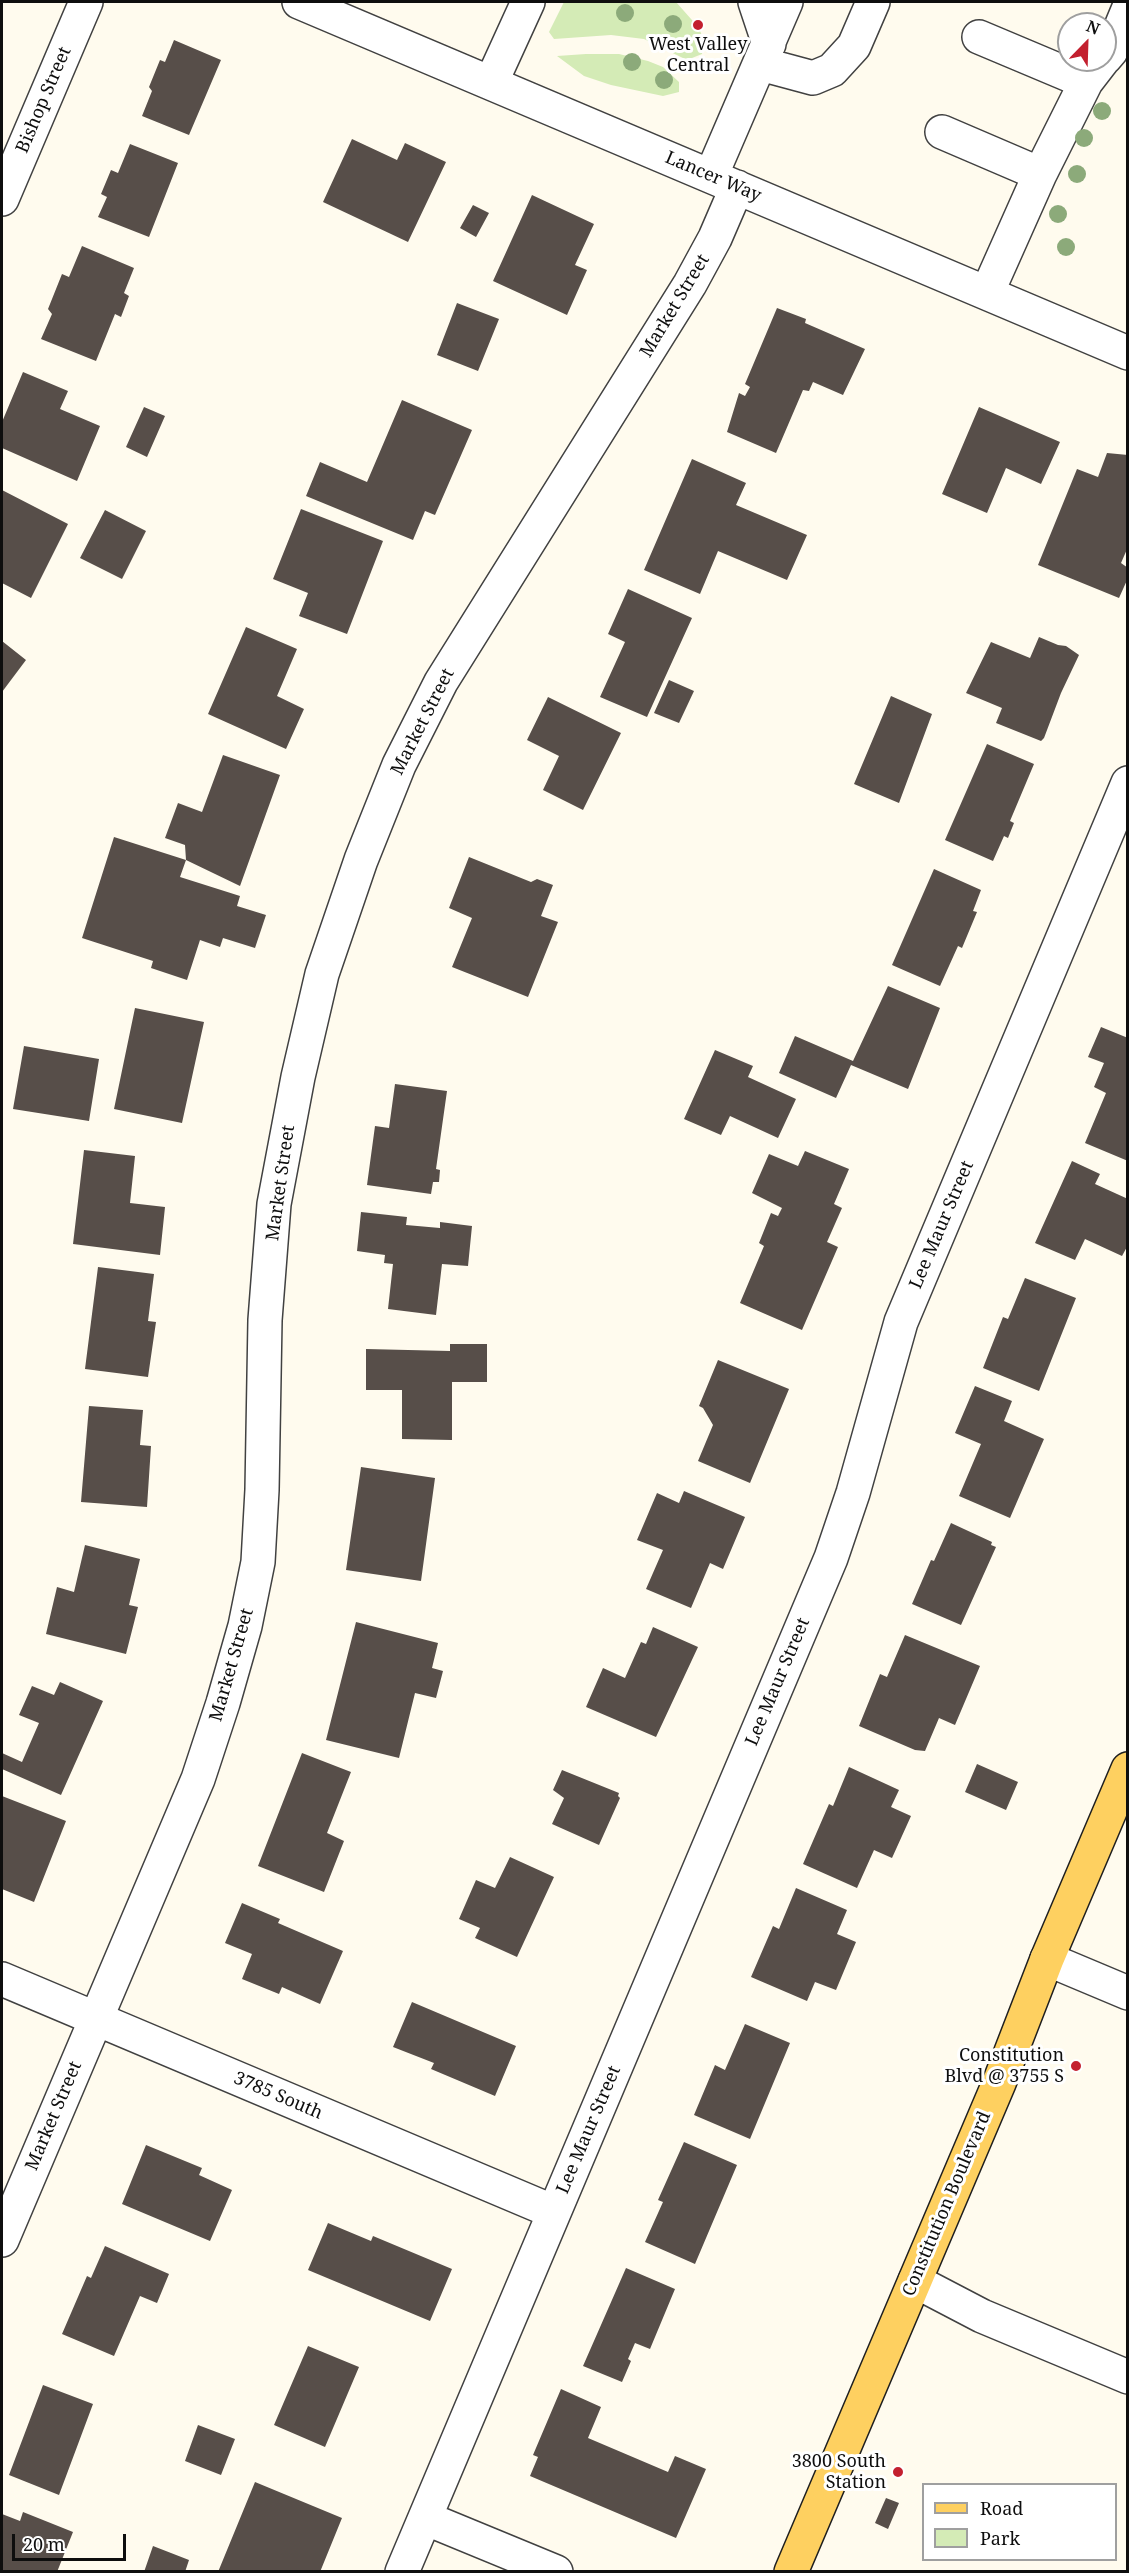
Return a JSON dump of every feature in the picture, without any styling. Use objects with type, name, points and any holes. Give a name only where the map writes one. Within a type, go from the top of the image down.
[{"type":"main road","name":"Constitution Boulevard","points":[[792,2571],[999,2083],[1047,1959],[1128,1769]]},
{"type":"street","name":"Bishop Street","points":[[2,199],[86,2]]},
{"type":"street","name":"Lancer Way","points":[[299,2],[1128,353]]},
{"type":"street","points":[[491,83],[528,2]]},
{"type":"street","points":[[755,2],[765,54],[813,78],[832,70],[854,46],[873,2]]},
{"type":"street","name":"Market Street","points":[[2,2240],[198,1779],[245,1626],[258,1562],[265,1320],[274,1204],[298,1077],[322,974],[361,860],[399,765],[441,682],[690,284],[715,238],[724,182],[765,54],[786,2]]},
{"type":"street","points":[[1117,37],[1128,10]]},
{"type":"street","points":[[979,37],[1057,57]]},
{"type":"street","points":[[987,293],[1040,174],[1095,72]]},
{"type":"street","points":[[942,132],[1040,174]]},
{"type":"street","name":"Lee Maur Street","points":[[402,2571],[831,1558],[853,1493],[901,1322],[1128,783]]},
{"type":"street","points":[[1047,1959],[1128,1993]]},
{"type":"street","name":"3785 South","points":[[2,1979],[554,2212]]},
{"type":"street","points":[[915,2282],[982,2316],[1128,2377]]},
{"type":"street","points":[[425,2518],[556,2571]]},
{"type":"green space","points":[[564,2],[676,2],[699,28],[704,41],[702,54],[687,60],[644,39],[611,35],[554,39],[549,32]]},
{"type":"green space","points":[[619,54],[663,67],[679,82],[679,92],[663,96],[611,85],[584,76],[557,56]]},
{"type":"building","points":[[174,40],[221,60],[189,135],[142,116],[152,91],[149,87],[160,60],[165,62]]},
{"type":"building","points":[[352,139],[397,160],[405,143],[446,162],[408,242],[323,202]]},
{"type":"building","points":[[130,144],[178,163],[149,237],[98,217],[107,197],[101,194],[111,170],[118,173]]},
{"type":"building","points":[[532,195],[594,224],[575,265],[587,270],[567,315],[493,281]]},
{"type":"building","points":[[473,205],[489,213],[476,237],[460,228]]},
{"type":"building","points":[[82,246],[134,268],[124,293],[129,296],[121,317],[115,314],[96,361],[41,339],[52,314],[48,309],[62,274],[69,277]]},
{"type":"building","points":[[457,303],[499,319],[478,371],[437,355]]},
{"type":"building","points":[[777,308],[806,319],[805,323],[865,349],[843,395],[813,382],[809,391],[803,390],[776,453],[727,432],[739,393],[745,396],[750,387],[745,384]]},
{"type":"building","points":[[23,372],[68,391],[60,409],[100,426],[77,481],[2,448],[2,422]]},
{"type":"building","points":[[402,400],[472,430],[435,515],[425,511],[413,540],[306,496],[320,462],[367,482]]},
{"type":"building","points":[[144,407],[165,416],[147,457],[126,447]]},
{"type":"building","points":[[979,407],[1060,442],[1041,484],[1006,468],[987,513],[942,494]]},
{"type":"building","points":[[1107,453],[1128,455],[1128,547],[1121,563],[1128,568],[1128,578],[1119,598],[1038,565],[1077,469],[1098,477]]},
{"type":"building","points":[[692,459],[746,483],[736,505],[807,535],[787,580],[718,551],[700,594],[644,570]]},
{"type":"building","points":[[2,490],[68,524],[31,598],[2,583]]},
{"type":"building","points":[[301,509],[383,541],[347,634],[299,616],[308,593],[273,579]]},
{"type":"building","points":[[105,510],[146,531],[122,579],[80,558]]},
{"type":"building","points":[[628,589],[692,618],[647,717],[600,697],[625,642],[608,634]]},
{"type":"building","points":[[246,627],[297,649],[277,696],[304,709],[286,749],[208,714]]},
{"type":"building","points":[[1039,637],[1066,646],[1079,655],[1041,741],[996,723],[1002,708],[966,693],[991,642],[1030,658]]},
{"type":"building","points":[[2,641],[26,660],[2,692]]},
{"type":"building","points":[[669,680],[694,691],[679,723],[654,713]]},
{"type":"building","points":[[891,696],[932,714],[899,803],[854,784]]},
{"type":"building","points":[[548,697],[621,733],[583,810],[543,790],[559,756],[527,740]]},
{"type":"building","points":[[987,744],[1034,764],[1010,821],[1014,823],[1008,838],[1004,836],[993,861],[945,840]]},
{"type":"building","points":[[223,755],[280,775],[240,886],[186,860],[185,845],[165,838],[178,803],[202,812]]},
{"type":"building","points":[[114,837],[186,860],[180,877],[240,896],[237,906],[266,915],[255,948],[223,938],[220,947],[200,940],[187,980],[151,968],[153,961],[82,938]]},
{"type":"building","points":[[469,857],[531,882],[537,879],[553,885],[541,916],[558,922],[528,997],[452,967],[472,918],[449,908]]},
{"type":"building","points":[[934,869],[981,890],[973,911],[977,912],[962,948],[958,946],[940,986],[892,965]]},
{"type":"building","points":[[888,986],[940,1008],[908,1089],[851,1065],[836,1098],[779,1073],[795,1036],[853,1061]]},
{"type":"building","points":[[135,1008],[204,1022],[182,1123],[114,1109]]},
{"type":"building","points":[[1101,1027],[1128,1038],[1128,1161],[1085,1143],[1106,1093],[1094,1087],[1104,1063],[1088,1057]]},
{"type":"building","points":[[24,1046],[99,1059],[89,1121],[13,1109]]},
{"type":"building","points":[[715,1050],[753,1066],[748,1077],[796,1099],[778,1138],[730,1116],[721,1135],[684,1119]]},
{"type":"building","points":[[395,1084],[447,1091],[436,1169],[440,1170],[439,1182],[433,1182],[431,1194],[367,1185],[375,1126],[389,1128]]},
{"type":"building","points":[[84,1150],[135,1156],[130,1203],[165,1207],[160,1255],[73,1244]]},
{"type":"building","points":[[805,1151],[849,1169],[834,1204],[842,1208],[827,1242],[838,1247],[802,1330],[740,1303],[764,1246],[759,1243],[771,1213],[778,1216],[782,1208],[752,1193],[769,1154],[798,1166]]},
{"type":"building","points":[[1072,1161],[1100,1174],[1095,1184],[1128,1199],[1128,1245],[1122,1256],[1085,1239],[1075,1260],[1035,1243]]},
{"type":"building","points":[[361,1212],[407,1217],[406,1225],[440,1228],[440,1222],[472,1226],[468,1266],[442,1264],[436,1315],[388,1309],[393,1264],[384,1263],[385,1255],[357,1251]]},
{"type":"building","points":[[98,1267],[154,1274],[148,1321],[156,1322],[148,1377],[85,1369]]},
{"type":"building","points":[[1025,1278],[1076,1298],[1039,1391],[983,1368],[1003,1317],[1008,1319]]},
{"type":"building","points":[[450,1344],[487,1344],[487,1382],[452,1382],[452,1440],[402,1439],[402,1390],[366,1390],[366,1349],[450,1351]]},
{"type":"building","points":[[718,1360],[789,1389],[750,1483],[698,1461],[713,1425],[703,1408],[699,1406]]},
{"type":"building","points":[[975,1386],[1012,1401],[1004,1421],[1044,1439],[1010,1518],[959,1496],[981,1444],[955,1433]]},
{"type":"building","points":[[89,1406],[143,1410],[140,1445],[151,1446],[147,1507],[81,1502]]},
{"type":"building","points":[[361,1467],[435,1478],[421,1581],[346,1570]]},
{"type":"building","points":[[684,1491],[745,1517],[723,1569],[710,1563],[691,1608],[646,1589],[663,1550],[637,1540],[657,1493],[679,1503]]},
{"type":"building","points":[[951,1523],[992,1542],[991,1545],[996,1547],[961,1625],[912,1604],[931,1560],[934,1561]]},
{"type":"building","points":[[85,1545],[140,1559],[129,1605],[138,1607],[126,1654],[46,1634],[57,1587],[74,1592]]},
{"type":"building","points":[[356,1622],[438,1643],[432,1668],[443,1671],[436,1698],[415,1693],[399,1758],[326,1740]]},
{"type":"building","points":[[653,1627],[698,1647],[656,1737],[586,1707],[603,1668],[625,1678],[641,1642],[646,1644]]},
{"type":"building","points":[[905,1635],[980,1666],[955,1725],[939,1718],[925,1751],[915,1750],[859,1726],[880,1674],[887,1677]]},
{"type":"building","points":[[60,1682],[103,1701],[61,1795],[2,1769],[2,1753],[22,1762],[39,1723],[19,1715],[32,1686],[54,1695]]},
{"type":"building","points":[[302,1753],[351,1772],[327,1833],[344,1841],[324,1892],[258,1866]]},
{"type":"building","points":[[977,1764],[1018,1782],[1006,1810],[965,1792]]},
{"type":"building","points":[[849,1767],[899,1790],[891,1807],[911,1816],[892,1858],[874,1850],[857,1888],[803,1864],[829,1804],[833,1806]]},
{"type":"building","points":[[562,1770],[619,1793],[620,1798],[599,1845],[552,1824],[564,1798],[553,1790]]},
{"type":"building","points":[[2,1796],[66,1821],[34,1902],[2,1889]]},
{"type":"building","points":[[510,1857],[554,1877],[517,1957],[475,1938],[480,1928],[459,1919],[476,1880],[495,1888]]},
{"type":"building","points":[[796,1888],[847,1910],[837,1934],[856,1942],[836,1990],[815,1982],[807,2001],[751,1977],[773,1926],[779,1929]]},
{"type":"building","points":[[242,1903],[280,1919],[278,1923],[343,1951],[320,2004],[282,1987],[279,1994],[242,1979],[252,1954],[225,1943]]},
{"type":"building","points":[[412,2002],[516,2046],[495,2096],[431,2069],[434,2063],[393,2047]]},
{"type":"building","points":[[745,2024],[790,2043],[750,2139],[694,2115],[715,2065],[725,2070]]},
{"type":"building","points":[[684,2142],[737,2165],[695,2264],[645,2242],[663,2202],[658,2200]]},
{"type":"building","points":[[146,2145],[202,2168],[199,2175],[232,2190],[210,2241],[122,2204]]},
{"type":"building","points":[[328,2223],[371,2241],[373,2236],[452,2269],[430,2321],[308,2270]]},
{"type":"building","points":[[105,2246],[169,2274],[157,2303],[140,2296],[114,2356],[62,2334],[87,2276],[91,2278]]},
{"type":"building","points":[[626,2268],[675,2289],[650,2349],[635,2343],[628,2359],[631,2361],[622,2382],[583,2366]]},
{"type":"building","points":[[308,2346],[359,2367],[325,2447],[274,2425]]},
{"type":"building","points":[[43,2385],[93,2404],[59,2495],[9,2475]]},
{"type":"building","points":[[561,2389],[601,2407],[588,2438],[668,2472],[675,2456],[706,2469],[676,2538],[530,2476],[538,2457],[533,2455]]},
{"type":"building","points":[[198,2425],[235,2439],[221,2475],[185,2461]]},
{"type":"building","points":[[255,2482],[342,2518],[320,2572],[218,2572]]},
{"type":"building","points":[[886,2498],[899,2503],[888,2529],[875,2523]]},
{"type":"building","points":[[23,2512],[73,2532],[57,2572],[2,2572],[2,2514],[20,2521]]},
{"type":"building","points":[[153,2546],[189,2560],[185,2572],[144,2572]]},
{"type":"place","name":"West Valley Central","points":[[698,25]]},
{"type":"place","name":"Constitution Blvd @ 3755 S","points":[[1076,2066]]},
{"type":"place","name":"3800 South Station","points":[[898,2472]]}]
